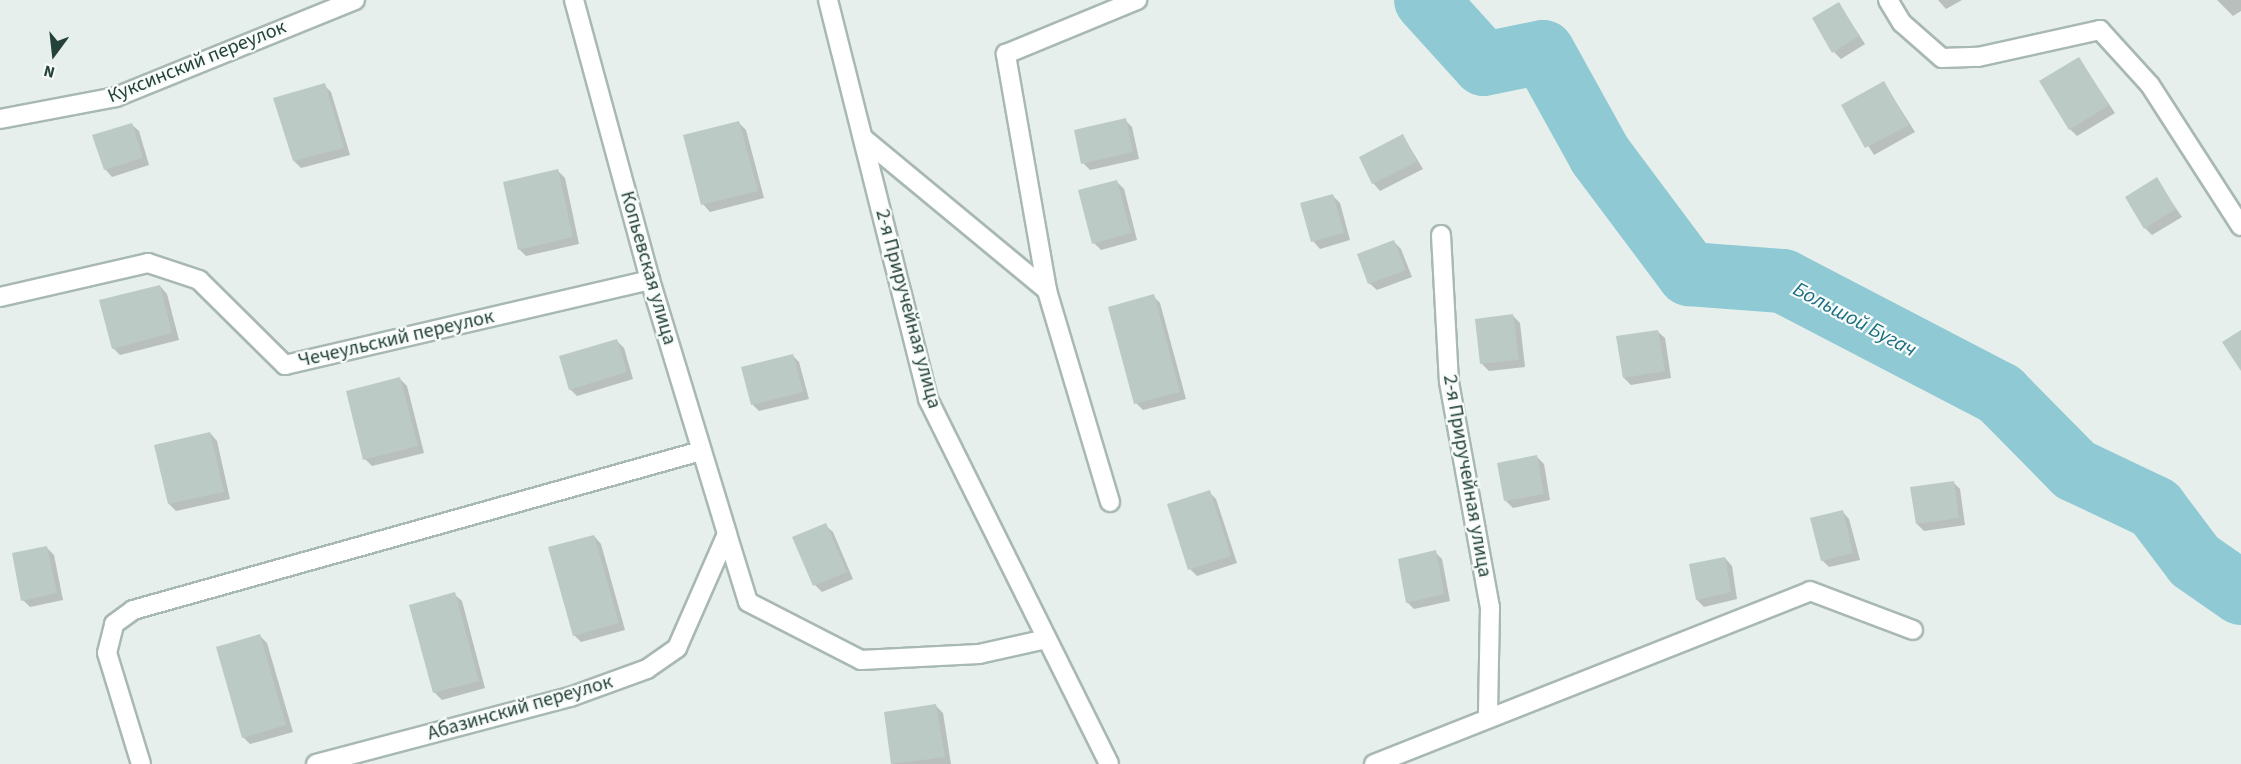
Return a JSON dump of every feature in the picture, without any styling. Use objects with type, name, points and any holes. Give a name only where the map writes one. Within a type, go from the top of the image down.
[{"type":"street","name":"Куксинский переулок","points":[[0,119],[116,97],[355,0]]},
{"type":"street","name":"Копьевская улица","points":[[574,0],[650,280],[728,534]]},
{"type":"street","name":"2-я Приручейная улица","points":[[828,0],[928,399],[1109,764]]},
{"type":"street","points":[[1110,502],[1047,290],[1006,54],[1137,0]]},
{"type":"street","points":[[1888,0],[1902,23],[1942,58],[1978,57],[2100,30],[2150,85],[2241,226]]},
{"type":"street","points":[[863,138],[1047,290]]},
{"type":"street","name":"2-я Приручейная улица","points":[[1442,236],[1449,382],[1490,608],[1488,717]]},
{"type":"street","name":"Чечеульский переулок","points":[[0,297],[148,263],[199,280],[285,365],[650,280]]},
{"type":"street","points":[[141,764],[107,653],[114,624],[133,610],[701,451]]},
{"type":"street","points":[[728,534],[748,602],[861,660],[979,654],[1046,639]]},
{"type":"street","name":"Абазинский переулок","points":[[316,764],[570,698],[647,669],[677,648],[728,534]]},
{"type":"street","points":[[1374,764],[1810,591],[1913,630]]},
{"type":"building","points":[[1839,2],[1859,36],[1832,53],[1812,18]]},
{"type":"building","points":[[2079,57],[2109,105],[2069,130],[2039,81]]},
{"type":"building","points":[[1884,81],[1909,125],[1865,148],[1841,105]]},
{"type":"building","points":[[325,83],[344,148],[293,161],[273,98]]},
{"type":"building","points":[[1126,118],[1133,152],[1081,164],[1074,130]]},
{"type":"building","points":[[739,121],[758,191],[701,205],[683,135]]},
{"type":"building","points":[[132,123],[143,158],[104,170],[92,135]]},
{"type":"building","points":[[1403,134],[1417,162],[1372,184],[1359,157]]},
{"type":"building","points":[[558,169],[573,237],[518,250],[503,182]]},
{"type":"building","points":[[2157,177],[2176,209],[2144,229],[2125,197]]},
{"type":"building","points":[[1117,180],[1131,233],[1092,244],[1078,190]]},
{"type":"building","points":[[1333,194],[1344,233],[1311,242],[1300,203]]},
{"type":"building","points":[[1394,240],[1406,270],[1368,284],[1357,254]]},
{"type":"building","points":[[160,285],[172,333],[112,349],[99,300]]},
{"type":"building","points":[[1154,294],[1180,392],[1134,404],[1108,307]]},
{"type":"building","points":[[1513,314],[1519,360],[1480,364],[1475,319]]},
{"type":"building","points":[[1658,330],[1665,371],[1623,378],[1616,336]]},
{"type":"building","points":[[2241,330],[2241,371],[2222,342]]},
{"type":"building","points":[[617,339],[627,372],[569,390],[559,356]]},
{"type":"building","points":[[793,354],[803,392],[751,405],[741,367]]},
{"type":"building","points":[[400,377],[418,446],[363,460],[346,391]]},
{"type":"building","points":[[210,432],[224,492],[168,504],[154,445]]},
{"type":"building","points":[[1537,455],[1544,494],[1504,501],[1497,463]]},
{"type":"building","points":[[1954,481],[1959,518],[1916,524],[1910,487]]},
{"type":"building","points":[[1210,490],[1231,556],[1188,570],[1167,504]]},
{"type":"building","points":[[1843,510],[1853,553],[1821,561],[1810,518]]},
{"type":"building","points":[[826,523],[847,572],[813,586],[792,537]]},
{"type":"building","points":[[594,535],[619,623],[573,636],[548,547]]},
{"type":"building","points":[[47,546],[57,593],[21,601],[12,553]]},
{"type":"building","points":[[1436,550],[1444,594],[1406,603],[1398,559]]},
{"type":"building","points":[[1725,557],[1731,592],[1696,600],[1689,564]]},
{"type":"building","points":[[455,592],[479,681],[433,693],[409,605]]},
{"type":"building","points":[[260,634],[286,725],[242,738],[216,647]]},
{"type":"building","points":[[936,704],[945,757],[891,764],[884,712]]},
{"type":"waterway","name":"Большой Бугач","points":[[1426,0],[1484,64],[1543,52],[1600,155],[1689,274],[1783,281],[2000,394],[2075,470],[2155,508],[2195,561],[2241,593]]}]
